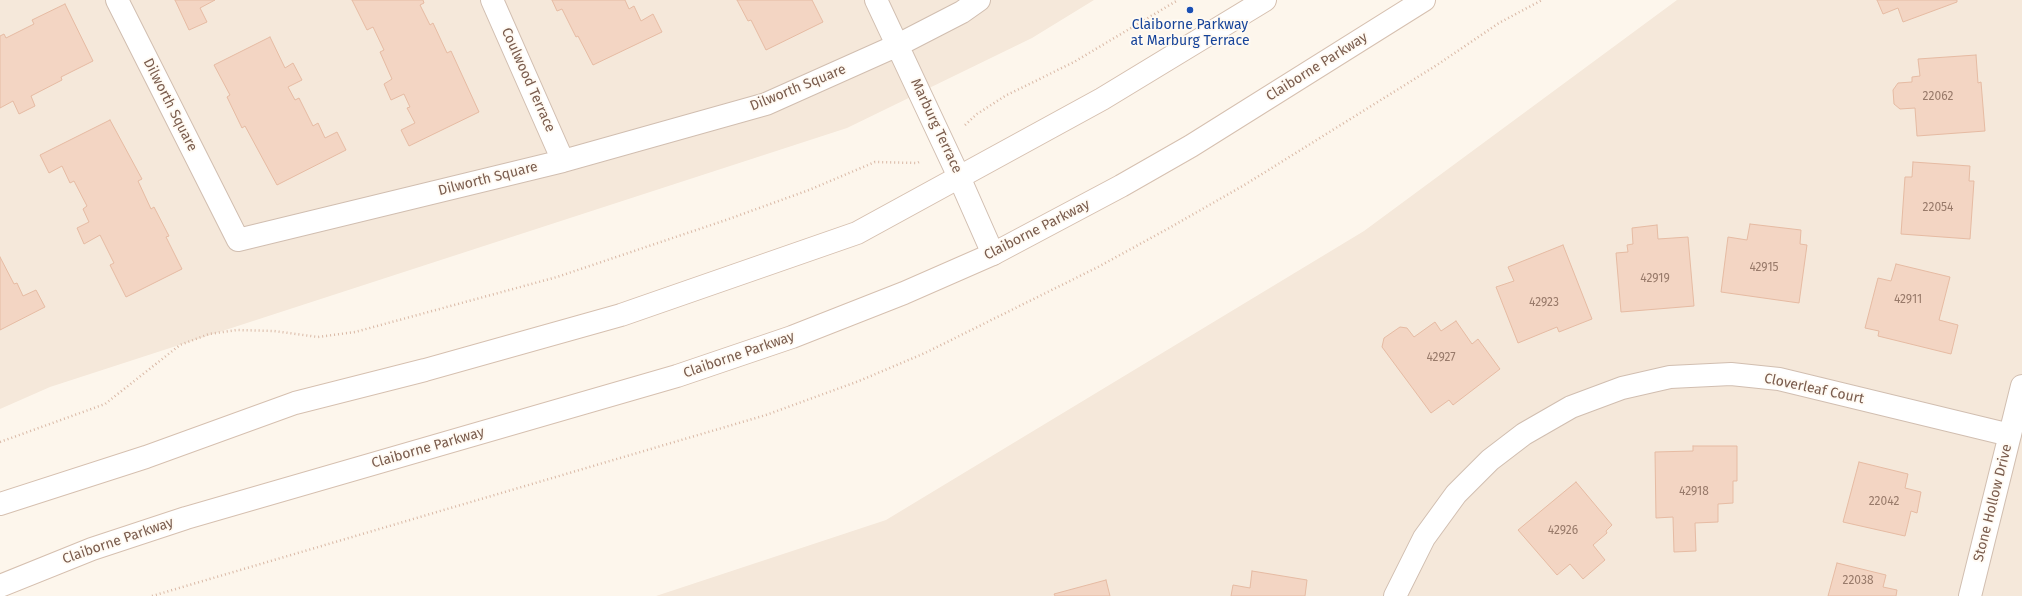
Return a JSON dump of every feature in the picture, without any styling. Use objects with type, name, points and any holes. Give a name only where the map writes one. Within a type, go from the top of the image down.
[{"type":"main road","name":"Dilworth Square","points":[[117,0],[238,240],[563,161],[766,104],[898,45],[962,12],[979,0]]},
{"type":"main road","name":"Coulwood Terrace","points":[[492,0],[563,161]]},
{"type":"main road","name":"Marburg Terrace","points":[[876,0],[945,146],[993,254]]},
{"type":"main road","points":[[0,504],[146,457],[295,403],[425,370],[621,315],[856,233],[1102,99],[1265,0]]},
{"type":"main road","name":"Claiborne Parkway","points":[[0,586],[92,549],[186,518],[706,366],[792,337],[904,293],[993,254],[1122,186],[1191,146],[1424,0]]},
{"type":"main road","name":"Cloverleaf Court","points":[[1395,596],[1424,538],[1456,494],[1490,460],[1524,434],[1572,407],[1622,388],[1670,377],[1731,374],[1779,379],[2010,435]]},
{"type":"main road","name":"Stone Hollow Drive","points":[[1970,596],[2022,386]]},
{"type":"path","points":[[0,442],[105,404],[180,345],[209,334],[237,330],[252,330],[274,331],[318,337],[355,332],[556,277],[726,220],[809,190],[875,162],[917,163],[945,146],[977,114],[1005,96],[1074,62],[1178,0]]},
{"type":"path","points":[[152,596],[766,415],[859,381],[926,353],[1098,267],[1171,228],[1246,184],[1430,69],[1499,23],[1542,0]]},
{"type":"shaded area","points":[[0,0],[1094,0],[1032,38],[847,128],[50,387],[0,409]]},
{"type":"shaded area","points":[[1677,0],[2022,0],[2022,596],[656,596],[886,520],[1364,231]]},
{"type":"building","points":[[175,0],[215,0],[200,8],[207,22],[189,30]]},
{"type":"building","points":[[352,0],[423,0],[424,3],[420,5],[430,25],[433,23],[447,53],[451,51],[479,112],[409,146],[401,130],[415,123],[407,108],[410,107],[404,94],[391,100],[384,84],[392,79],[380,52],[384,50],[373,27],[367,30]]},
{"type":"building","points":[[552,0],[625,0],[629,9],[634,6],[641,21],[653,14],[662,32],[593,65],[578,36],[576,37],[562,9],[557,11]]},
{"type":"building","points":[[737,0],[812,0],[823,22],[766,50],[751,20],[748,21]]},
{"type":"building","points":[[1877,0],[1957,0],[1957,2],[1903,22],[1898,8],[1883,14]]},
{"type":"building","points":[[65,4],[93,61],[61,77],[62,80],[31,96],[35,106],[19,114],[13,101],[0,108],[0,36],[4,34],[6,38],[34,24],[32,20]]},
{"type":"building","points":[[270,37],[285,68],[293,63],[302,80],[288,87],[295,100],[299,98],[313,126],[318,123],[325,138],[337,132],[346,150],[277,185],[245,126],[242,128],[227,97],[230,95],[214,65]]},
{"type":"building","points":[[1976,55],[1978,83],[1981,82],[1985,131],[1917,136],[1915,108],[1900,109],[1894,104],[1893,90],[1898,83],[1912,82],[1912,77],[1920,76],[1918,59]]},
{"type":"building","points":[[110,120],[142,179],[138,181],[151,209],[154,207],[169,236],[166,237],[182,269],[126,297],[110,265],[114,263],[100,235],[84,244],[77,228],[89,222],[83,209],[87,206],[74,181],[70,183],[62,166],[49,173],[40,155]]},
{"type":"building","points":[[1913,162],[1970,166],[1969,181],[1974,181],[1970,239],[1901,234],[1905,177],[1912,177]]},
{"type":"building","points":[[1750,224],[1801,230],[1800,244],[1807,245],[1799,303],[1721,292],[1728,237],[1747,240]]},
{"type":"building","points":[[1657,225],[1658,239],[1688,237],[1694,306],[1621,312],[1616,253],[1628,252],[1627,245],[1633,244],[1632,228]]},
{"type":"building","points":[[1563,245],[1592,319],[1559,332],[1557,327],[1518,343],[1496,287],[1514,281],[1508,267]]},
{"type":"building","points":[[0,257],[14,284],[17,283],[23,296],[36,290],[45,307],[0,330]]},
{"type":"building","points":[[1896,264],[1950,277],[1939,320],[1958,325],[1951,354],[1878,336],[1879,331],[1865,328],[1878,278],[1891,281]]},
{"type":"building","points":[[1456,321],[1472,344],[1478,339],[1500,369],[1453,405],[1449,400],[1431,413],[1382,347],[1384,338],[1400,327],[1407,328],[1414,337],[1435,322],[1441,331]]},
{"type":"building","points":[[1693,446],[1737,446],[1737,481],[1733,481],[1733,503],[1718,504],[1718,522],[1695,523],[1696,551],[1674,552],[1673,517],[1656,518],[1655,452],[1693,451]]},
{"type":"building","points":[[1859,462],[1908,474],[1905,488],[1921,492],[1917,513],[1911,511],[1905,536],[1843,522]]},
{"type":"building","points":[[1576,482],[1612,525],[1606,531],[1607,533],[1593,545],[1605,560],[1583,579],[1570,564],[1557,575],[1518,530]]},
{"type":"building","points":[[1837,563],[1886,575],[1883,587],[1897,590],[1896,596],[1828,596]]},
{"type":"building","points":[[1252,571],[1307,580],[1305,596],[1231,596],[1233,585],[1250,588]]},
{"type":"building","points":[[1106,580],[1110,596],[1055,596],[1054,594]]},
{"type":"place","name":"Claiborne Parkway at Marburg Terrace","points":[[1190,10]]}]
